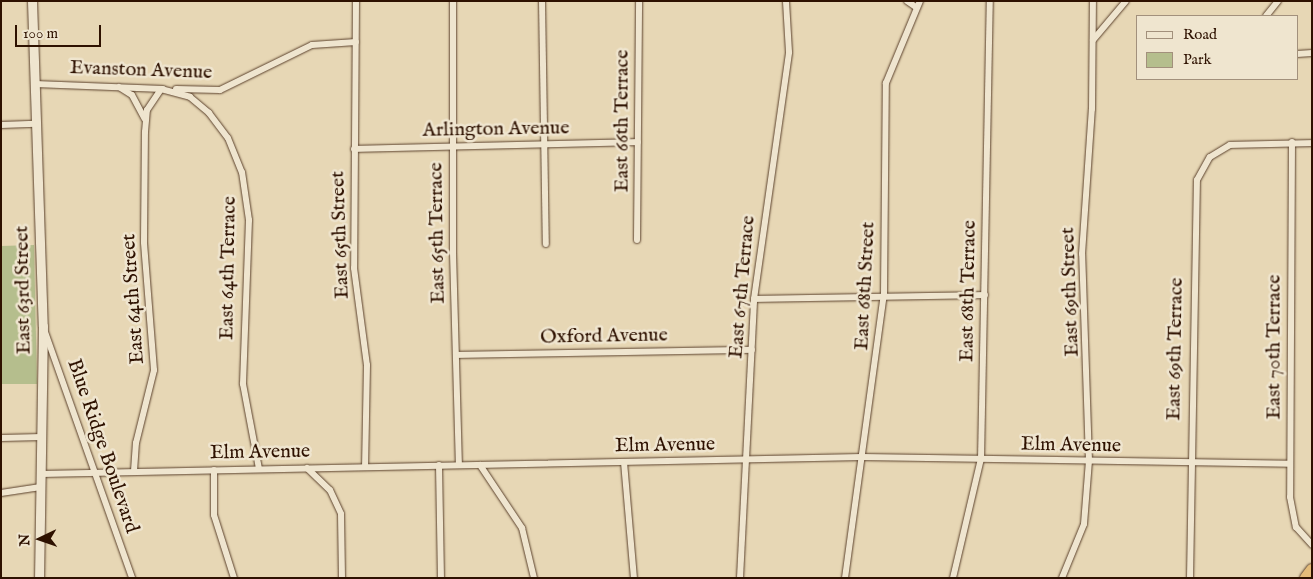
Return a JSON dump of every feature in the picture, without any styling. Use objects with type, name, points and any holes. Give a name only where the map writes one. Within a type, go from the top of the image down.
[{"type":"highway","points":[[1306,578],[1312,570]]},
{"type":"main road","name":"East 63rd Street","points":[[32,1],[43,326],[39,578]]},
{"type":"street","name":"East 65th Street","points":[[356,1],[354,268],[367,365],[365,466]]},
{"type":"street","name":"East 65th Terrace","points":[[453,1],[452,147],[459,465]]},
{"type":"street","points":[[542,1],[546,244]]},
{"type":"street","name":"East 66th Terrace","points":[[637,240],[639,1]]},
{"type":"street","name":"East 67th Terrace","points":[[740,578],[754,299],[789,52],[786,1]]},
{"type":"street","points":[[907,1],[918,4]]},
{"type":"street","name":"East 68th Terrace","points":[[953,578],[981,460],[990,1]]},
{"type":"street","name":"East 69th Street","points":[[1062,578],[1084,524],[1089,461],[1082,254],[1093,40],[1093,1]]},
{"type":"street","points":[[1093,40],[1126,1]]},
{"type":"street","points":[[1267,15],[1278,1]]},
{"type":"street","name":"East 68th Street","points":[[845,578],[884,294],[886,83],[918,4]]},
{"type":"street","name":"Evanston Avenue","points":[[35,84],[220,90],[312,45],[356,42]]},
{"type":"street","points":[[1298,54],[1312,53]]},
{"type":"street","name":"East 64th Street","points":[[110,85],[132,95],[146,122]]},
{"type":"street","name":"East 64th Terrace","points":[[161,89],[180,92],[219,124],[236,154],[248,195],[243,384],[259,469]]},
{"type":"street","name":"East 64th Street","points":[[134,471],[136,444],[154,370],[144,242],[146,122],[147,110],[161,89]]},
{"type":"street","points":[[1,125],[36,124]]},
{"type":"street","name":"Arlington Avenue","points":[[354,149],[638,142]]},
{"type":"street","points":[[1292,142],[1312,142]]},
{"type":"street","name":"East 69th Terrace","points":[[1190,578],[1189,463],[1195,189],[1210,157],[1238,143],[1292,142]]},
{"type":"street","name":"East 70th Terrace","points":[[1292,142],[1290,464],[1294,523],[1312,544]]},
{"type":"street","points":[[754,299],[884,294],[985,295]]},
{"type":"street","name":"Blue Ridge Boulevard","points":[[43,326],[132,578]]},
{"type":"street","name":"Oxford Avenue","points":[[456,355],[752,350]]},
{"type":"street","points":[[1,438],[42,437]]},
{"type":"street","name":"Elm Avenue","points":[[41,474],[862,457],[1290,464]]},
{"type":"street","points":[[624,462],[634,578]]},
{"type":"street","points":[[480,464],[522,528],[534,578]]},
{"type":"street","points":[[439,465],[441,578]]},
{"type":"street","points":[[307,468],[330,490],[341,514],[342,578]]},
{"type":"street","points":[[214,470],[214,515],[234,578]]},
{"type":"street","points":[[1,493],[41,486]]},
{"type":"green space","points":[[34,245],[37,384],[1,384],[1,246]]}]
